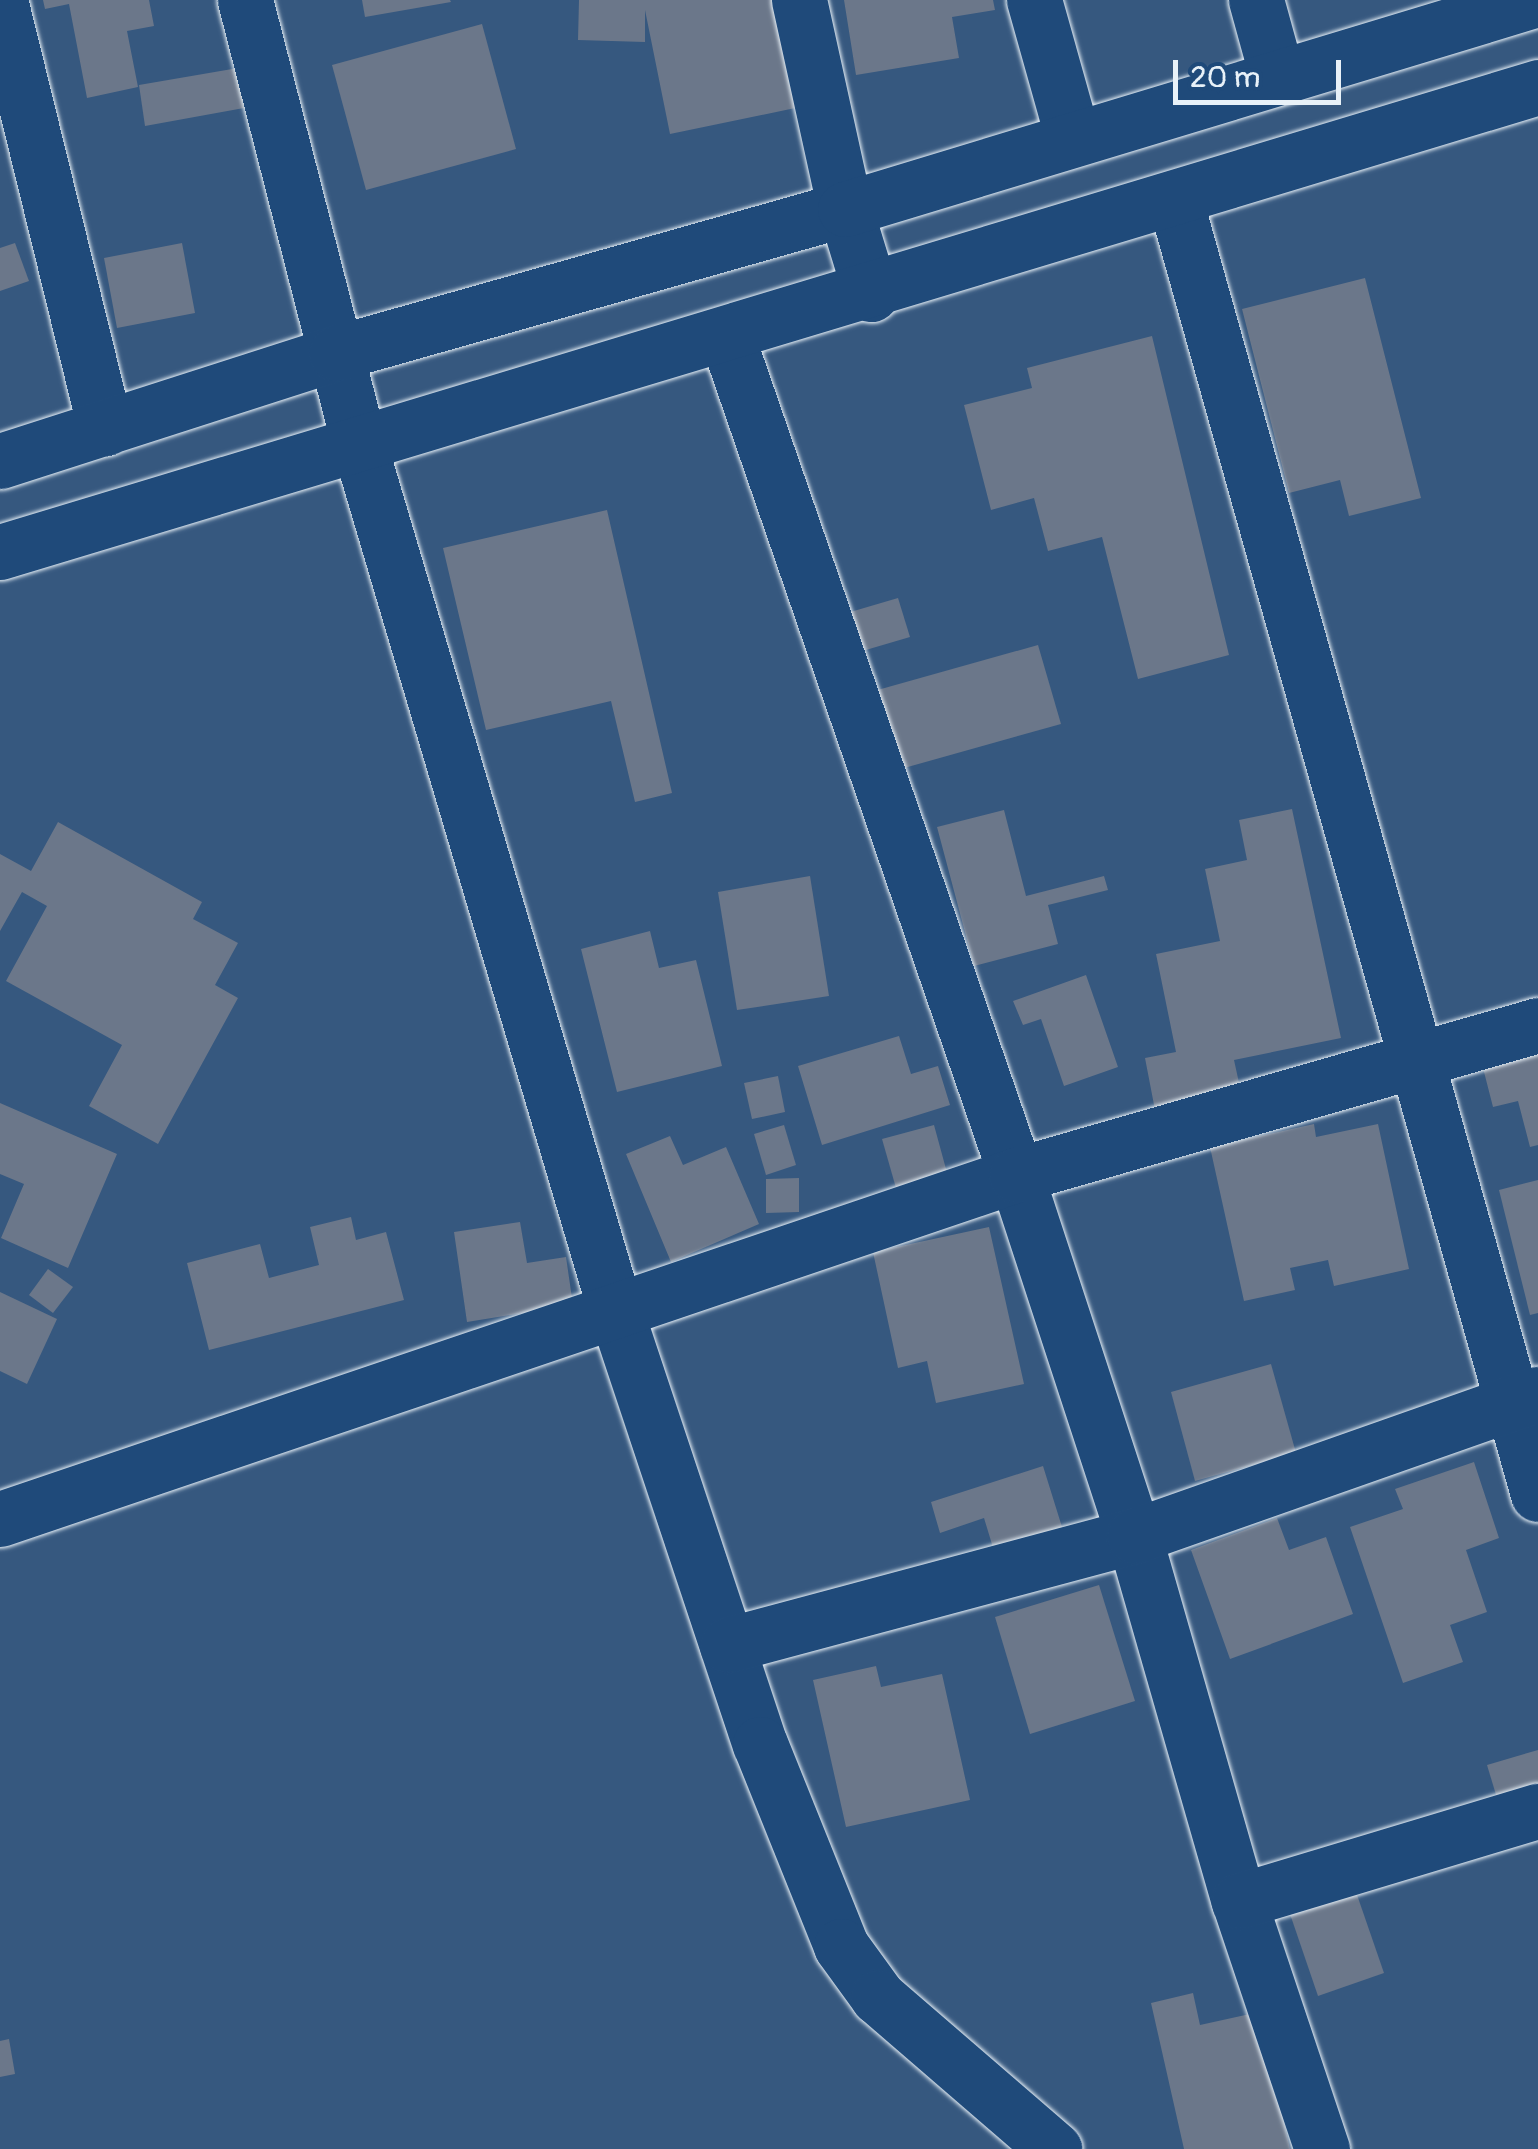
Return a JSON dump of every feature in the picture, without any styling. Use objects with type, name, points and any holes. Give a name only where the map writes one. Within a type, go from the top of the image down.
[{"type":"street","points":[[0,0],[105,428]]},
{"type":"street","points":[[245,0],[359,444],[616,1312],[727,1645],[841,1946],[878,1997],[1054,2149]]},
{"type":"street","points":[[799,0],[845,209],[871,294]]},
{"type":"street","points":[[1034,0],[1073,139]]},
{"type":"street","points":[[1256,0],[1276,76]]},
{"type":"street","points":[[0,461],[336,353],[845,209],[1276,76],[1441,12],[1534,0]]},
{"type":"street","points":[[0,552],[871,294],[1538,86]]},
{"type":"street","points":[[1174,200],[1414,1058],[1525,1398],[1538,1494]]},
{"type":"street","points":[[727,337],[1016,1175],[1134,1536],[1238,1900],[1322,2149]]},
{"type":"street","points":[[0,1519],[1016,1175],[1538,1025]]},
{"type":"street","points":[[727,1645],[1134,1536],[1525,1398]]},
{"type":"street","points":[[1238,1900],[1538,1812]]},
{"type":"building","points":[[43,0],[149,0],[154,26],[127,31],[138,87],[87,98],[69,4],[45,9]]},
{"type":"building","points":[[362,0],[450,0],[451,2],[365,17]]},
{"type":"building","points":[[579,0],[779,0],[800,107],[670,134],[645,10],[645,42],[578,40]]},
{"type":"building","points":[[844,0],[993,0],[995,10],[952,17],[959,58],[856,75]]},
{"type":"building","points":[[482,24],[516,149],[366,190],[332,65]]},
{"type":"building","points":[[238,68],[244,108],[145,126],[139,85]]},
{"type":"building","points":[[15,243],[29,281],[0,291],[0,248]]},
{"type":"building","points":[[182,243],[195,313],[117,328],[104,258]]},
{"type":"building","points":[[1365,278],[1421,498],[1349,516],[1340,480],[1289,493],[1242,309]]},
{"type":"building","points":[[1152,336],[1229,655],[1138,679],[1102,537],[1048,551],[1034,498],[991,510],[964,405],[1032,388],[1027,368]]},
{"type":"building","points":[[607,510],[672,793],[635,802],[611,701],[486,730],[443,548]]},
{"type":"building","points":[[898,598],[910,637],[859,652],[847,613]]},
{"type":"building","points":[[1038,645],[1061,724],[897,770],[874,691]]},
{"type":"building","points":[[1292,809],[1341,1038],[1234,1060],[1241,1092],[1155,1110],[1145,1058],[1176,1052],[1156,954],[1220,941],[1205,869],[1247,860],[1239,820]]},
{"type":"building","points":[[1004,810],[1026,896],[1104,876],[1108,890],[1048,905],[1058,944],[974,966],[937,827]]},
{"type":"building","points":[[58,822],[202,902],[193,919],[238,943],[215,985],[238,998],[158,1144],[89,1106],[122,1045],[6,981],[47,906],[22,892],[0,931],[0,854],[31,871]]},
{"type":"building","points":[[810,876],[829,996],[737,1010],[718,892]]},
{"type":"building","points":[[650,931],[659,968],[696,960],[722,1066],[617,1092],[581,949]]},
{"type":"building","points":[[1086,975],[1118,1067],[1064,1086],[1041,1019],[1023,1025],[1013,1001]]},
{"type":"building","points":[[899,1036],[911,1074],[938,1066],[950,1105],[822,1145],[798,1066]]},
{"type":"building","points":[[1538,1054],[1538,1145],[1530,1147],[1518,1101],[1493,1107],[1483,1068]]},
{"type":"building","points":[[778,1076],[785,1112],[752,1119],[744,1083]]},
{"type":"building","points":[[0,1103],[117,1154],[68,1268],[1,1238],[24,1184],[0,1174]]},
{"type":"building","points":[[1314,1124],[1316,1137],[1378,1124],[1409,1269],[1334,1286],[1328,1260],[1290,1268],[1295,1290],[1244,1301],[1210,1147]]},
{"type":"building","points":[[784,1125],[796,1165],[766,1175],[754,1134]]},
{"type":"building","points":[[934,1125],[949,1180],[898,1195],[882,1139]]},
{"type":"building","points":[[670,1136],[683,1165],[726,1147],[759,1224],[671,1262],[626,1154]]},
{"type":"building","points":[[799,1178],[799,1212],[766,1213],[766,1179]]},
{"type":"building","points":[[1538,1180],[1538,1313],[1530,1315],[1499,1190]]},
{"type":"building","points":[[351,1217],[356,1240],[386,1232],[404,1300],[209,1350],[187,1263],[260,1244],[269,1278],[319,1265],[310,1227]]},
{"type":"building","points":[[520,1222],[527,1263],[566,1257],[573,1305],[467,1322],[454,1232]]},
{"type":"building","points":[[989,1227],[1024,1384],[936,1403],[927,1361],[898,1368],[873,1252]]},
{"type":"building","points":[[48,1269],[73,1287],[53,1313],[29,1295]]},
{"type":"building","points":[[0,1292],[57,1319],[27,1384],[0,1371]]},
{"type":"building","points":[[1271,1364],[1296,1453],[1195,1481],[1171,1392]]},
{"type":"building","points":[[1474,1462],[1499,1538],[1466,1550],[1487,1612],[1450,1625],[1463,1662],[1403,1683],[1350,1527],[1403,1509],[1395,1489]]},
{"type":"building","points":[[1043,1466],[1067,1543],[998,1564],[984,1518],[940,1533],[931,1502]]},
{"type":"building","points":[[1277,1518],[1289,1550],[1326,1537],[1353,1614],[1230,1659],[1191,1550]]},
{"type":"building","points":[[1099,1585],[1135,1701],[1030,1734],[995,1617]]},
{"type":"building","points":[[876,1666],[881,1687],[942,1674],[970,1800],[846,1827],[813,1680]]},
{"type":"building","points":[[1538,1750],[1538,1796],[1500,1808],[1487,1765]]},
{"type":"building","points":[[1355,1889],[1384,1973],[1318,1996],[1289,1911]]},
{"type":"building","points":[[1193,1993],[1200,2025],[1259,2012],[1290,2149],[1184,2149],[1151,2003]]},
{"type":"building","points":[[9,2039],[15,2074],[0,2077],[0,2041]]}]
